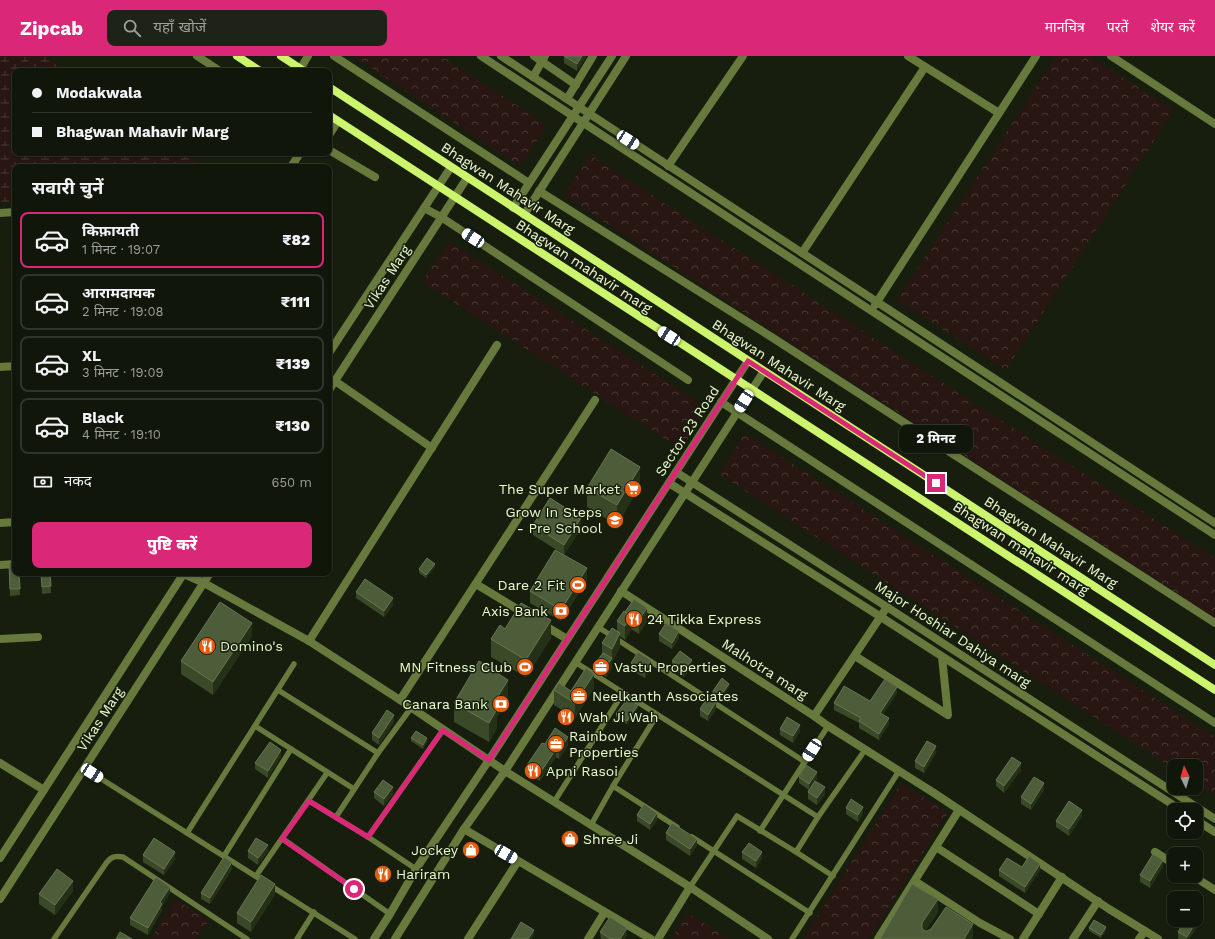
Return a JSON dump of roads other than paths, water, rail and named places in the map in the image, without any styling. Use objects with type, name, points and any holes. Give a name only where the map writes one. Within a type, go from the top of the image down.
[{"type":"main road","points":[[237,56],[255,68]]},
{"type":"main road","points":[[281,56],[298,68]]},
{"type":"main road","name":"Bhagwan Mahavir Marg","points":[[332,89],[1215,664]]},
{"type":"main road","points":[[332,118],[438,186]]},
{"type":"main road","name":"Bhagwan mahavir marg","points":[[438,186],[1215,690]]},
{"type":"street","points":[[197,56],[215,68]]},
{"type":"street","points":[[302,68],[308,56]]},
{"type":"street","points":[[334,56],[529,183]]},
{"type":"street","points":[[481,56],[1215,535]]},
{"type":"street","points":[[501,56],[1215,523]]},
{"type":"street","points":[[534,56],[544,59],[576,85]]},
{"type":"street","points":[[567,99],[593,56]]},
{"type":"street","points":[[513,208],[612,56]]},
{"type":"street","points":[[524,215],[626,56]]},
{"type":"street","points":[[668,166],[743,56]]},
{"type":"street","points":[[908,56],[999,113]]},
{"type":"street","points":[[872,311],[1036,56]]},
{"type":"street","points":[[1111,56],[1215,124]]},
{"type":"street","points":[[532,77],[544,59]]},
{"type":"street","points":[[802,253],[925,67]]},
{"type":"street","points":[[332,130],[338,121]]},
{"type":"street","points":[[332,152],[375,177]]},
{"type":"street","name":"Vikas Marg","points":[[332,348],[451,167]]},
{"type":"street","name":"Vikas Marg","points":[[332,386],[467,178]]},
{"type":"street","points":[[539,191],[786,347],[1215,623]]},
{"type":"street","points":[[424,208],[441,217],[688,380]]},
{"type":"street","points":[[0,213],[12,212]]},
{"type":"street","points":[[309,641],[497,345]]},
{"type":"street","name":"Sector 23 Road","points":[[374,939],[416,869],[489,760],[748,361]]},
{"type":"street","points":[[0,367],[12,366]]},
{"type":"street","points":[[395,939],[464,829],[504,771],[764,371]]},
{"type":"street","points":[[335,381],[432,448]]},
{"type":"street","points":[[400,700],[595,400]]},
{"type":"street","points":[[721,402],[1215,723]]},
{"type":"street","name":"Major Hoshiar Dahiya marg","points":[[676,472],[1215,819]]},
{"type":"street","name":"Major Hoshiar Dahiya marg","points":[[669,483],[1170,803]]},
{"type":"street","points":[[0,523],[12,522]]},
{"type":"street","points":[[0,565],[12,564]]},
{"type":"street","name":"Vikas Marg","points":[[1,856],[180,576]]},
{"type":"street","points":[[189,576],[309,641],[400,700],[504,771],[690,887],[768,939]]},
{"type":"street","name":"Vikas Marg","points":[[0,899],[208,576]]},
{"type":"street","points":[[476,584],[567,639]]},
{"type":"street","name":"Malhotra marg","points":[[621,591],[864,750],[899,771],[1158,939]]},
{"type":"street","points":[[814,716],[887,607]]},
{"type":"street","points":[[0,640],[38,637]]},
{"type":"street","points":[[855,656],[948,715],[942,656]]},
{"type":"street","points":[[0,763],[44,790]]},
{"type":"street","points":[[878,939],[959,810]]},
{"type":"street","points":[[1203,824],[1215,832]]},
{"type":"street","points":[[464,829],[604,913],[651,939]]},
{"type":"street","points":[[936,847],[1039,914]]},
{"type":"street","points":[[1155,852],[1167,860]]},
{"type":"street","points":[[468,939],[518,861]]},
{"type":"street","points":[[1023,939],[1062,877]]},
{"type":"street","points":[[915,881],[948,907],[1010,939]]},
{"type":"street","points":[[1203,883],[1215,890]]},
{"type":"street","points":[[658,939],[690,887]]},
{"type":"street","points":[[1073,939],[1098,901]]},
{"type":"street","points":[[588,939],[604,913]]},
{"type":"street","points":[[1139,939],[1145,931]]},
{"type":"lane","points":[[598,627],[805,762]]},
{"type":"lane","points":[[575,662],[818,817]]},
{"type":"lane","points":[[187,833],[294,664]]},
{"type":"lane","points":[[278,690],[378,753]]},
{"type":"lane","points":[[554,802],[623,693]]},
{"type":"lane","points":[[336,817],[378,753],[411,708]]},
{"type":"lane","points":[[591,825],[613,786],[657,715]]},
{"type":"lane","points":[[255,726],[354,789]]},
{"type":"lane","points":[[760,831],[828,726]]},
{"type":"lane","points":[[368,837],[443,730]]},
{"type":"lane","points":[[224,856],[292,749]]},
{"type":"lane","points":[[796,852],[864,750]]},
{"type":"lane","points":[[84,768],[314,912],[354,939]]},
{"type":"lane","points":[[792,939],[810,913],[899,771]]},
{"type":"lane","points":[[256,876],[309,801],[327,772]]},
{"type":"lane","points":[[613,786],[683,831]]},
{"type":"lane","points":[[309,801],[368,837],[416,869]]},
{"type":"lane","points":[[690,887],[737,816],[833,876]]},
{"type":"lane","points":[[689,835],[810,913]]},
{"type":"lane","points":[[282,839],[390,914]]},
{"type":"lane","points":[[57,938],[110,858],[116,856],[123,857],[247,939]]},
{"type":"lane","points":[[297,939],[314,912]]},
{"type":"place","name":"The Super Market","points":[[633,489]]},
{"type":"place","name":"Grow In Steps - Pre School","points":[[615,520]]},
{"type":"place","name":"Dare 2 Fit","points":[[578,585]]},
{"type":"place","name":"Axis Bank","points":[[561,611]]},
{"type":"place","name":"24 Tikka Express","points":[[634,619]]},
{"type":"place","name":"Domino's","points":[[207,646]]},
{"type":"place","name":"MN Fitness Club","points":[[525,667]]},
{"type":"place","name":"Vastu Properties","points":[[601,667]]},
{"type":"place","name":"Neelkanth Associates","points":[[579,696]]},
{"type":"place","name":"Canara Bank","points":[[501,704]]},
{"type":"place","name":"Wah Ji Wah","points":[[566,717]]},
{"type":"place","name":"Rainbow Properties","points":[[556,744]]},
{"type":"place","name":"Apni Rasoi","points":[[533,771]]},
{"type":"place","name":"Shree Ji","points":[[570,839]]},
{"type":"place","name":"Jockey","points":[[471,850]]},
{"type":"place","name":"Hariram","points":[[383,874]]}]
